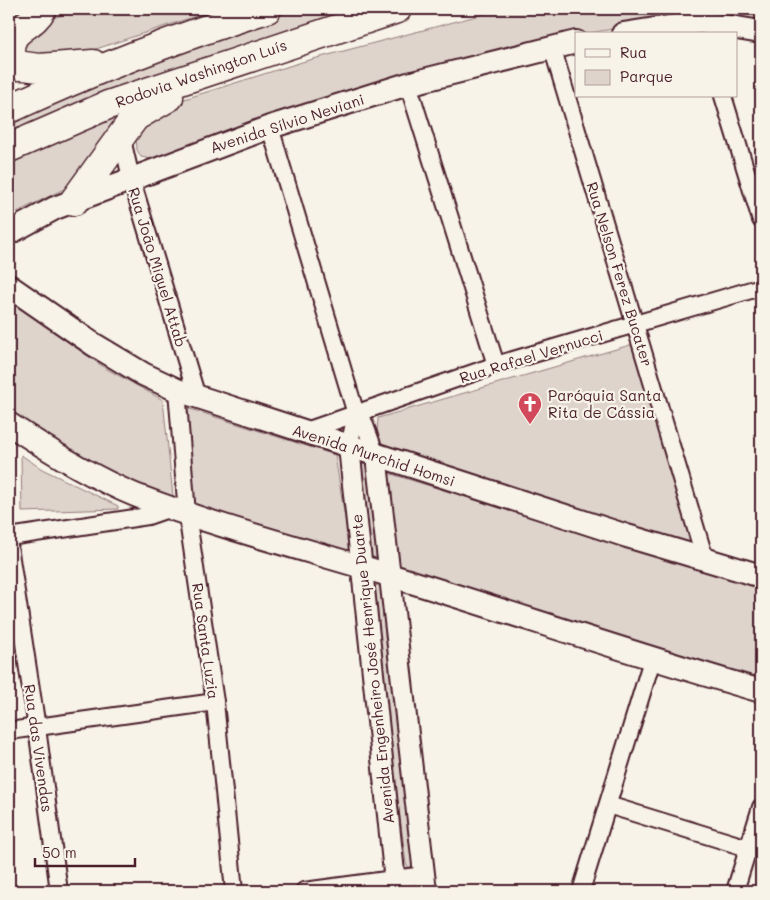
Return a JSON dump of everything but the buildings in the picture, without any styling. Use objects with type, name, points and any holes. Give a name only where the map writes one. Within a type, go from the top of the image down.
[{"type":"highway","points":[[41,9],[39,15],[19,29],[12,37],[10,55],[14,65],[39,68],[81,63],[115,64]]},
{"type":"highway","points":[[9,109],[115,64],[218,25],[267,9]]},
{"type":"highway","name":"Rodovia Washington Luís","points":[[9,148],[108,105],[397,9]]},
{"type":"highway","points":[[74,201],[135,117],[152,105],[228,64]]},
{"type":"main road","points":[[9,22],[41,9]]},
{"type":"main road","points":[[649,32],[702,28],[761,32]]},
{"type":"main road","name":"Avenida Sílvio Neviani","points":[[9,233],[55,208],[270,126],[408,84],[575,42]]},
{"type":"main road","name":"Avenida Murchid Homsi","points":[[9,286],[93,344],[142,374],[187,394],[349,447],[705,559],[759,574]]},
{"type":"main road","points":[[9,424],[78,466],[133,494],[179,511],[388,575],[652,660],[761,692]]},
{"type":"street","name":"Rua Nelson Ferez Bucater","points":[[552,47],[705,559]]},
{"type":"street","points":[[408,84],[496,365]]},
{"type":"street","points":[[724,98],[761,220]]},
{"type":"street","points":[[270,126],[356,414],[349,447]]},
{"type":"street","name":"Rua João Miguel Attab","points":[[122,135],[131,178],[187,394]]},
{"type":"street","name":"Rua Rafael Vernucci","points":[[304,432],[496,365],[761,287]]},
{"type":"street","name":"Rua Santa Luzia","points":[[187,394],[179,511],[215,702],[234,891]]},
{"type":"street","points":[[356,414],[363,420],[376,455]]},
{"type":"street","name":"Avenida Engenheiro José Henrique Duarte","points":[[349,447],[396,886]]},
{"type":"street","name":"Avenida Engenheiro José Henrique Duarte","points":[[376,455],[388,575],[393,593],[425,883]]},
{"type":"street","points":[[9,537],[179,511]]},
{"type":"street","name":"Rua das Vivendas","points":[[9,546],[37,728],[59,891]]},
{"type":"street","points":[[581,891],[652,660]]},
{"type":"street","points":[[9,731],[215,702]]},
{"type":"street","points":[[608,805],[755,850]]},
{"type":"street","points":[[735,891],[755,850],[761,807]]},
{"type":"street","points":[[304,891],[425,883]]},
{"type":"green space","points":[[78,9],[217,9],[66,59],[18,55],[40,23]]},
{"type":"green space","points":[[297,9],[359,9],[9,136],[9,117]]},
{"type":"green space","points":[[503,9],[761,9],[761,22],[655,22],[595,32],[575,32],[575,36],[345,96],[229,130],[151,159],[141,157],[137,150],[136,137],[141,124],[178,101],[302,62]]},
{"type":"green space","points":[[129,108],[70,186],[9,216],[9,159]]},
{"type":"green space","points":[[9,301],[105,368],[163,400],[173,496],[165,499],[94,467],[9,417]]},
{"type":"green space","points":[[637,343],[694,546],[383,447],[377,434],[378,418]]},
{"type":"green space","points":[[184,407],[335,455],[349,543],[349,554],[193,507]]},
{"type":"green space","points":[[21,455],[42,469],[118,506],[118,509],[22,512]]},
{"type":"green space","points":[[359,464],[364,464],[368,467],[377,549],[377,559],[372,561],[365,555]]},
{"type":"green space","points":[[388,473],[761,588],[761,682],[398,569]]},
{"type":"green space","points":[[377,585],[383,585],[414,868],[409,868],[406,864],[372,597],[373,589]]},
{"type":"place","name":"Paróquia Santa Rita de Cássia","points":[[530,425]]}]
